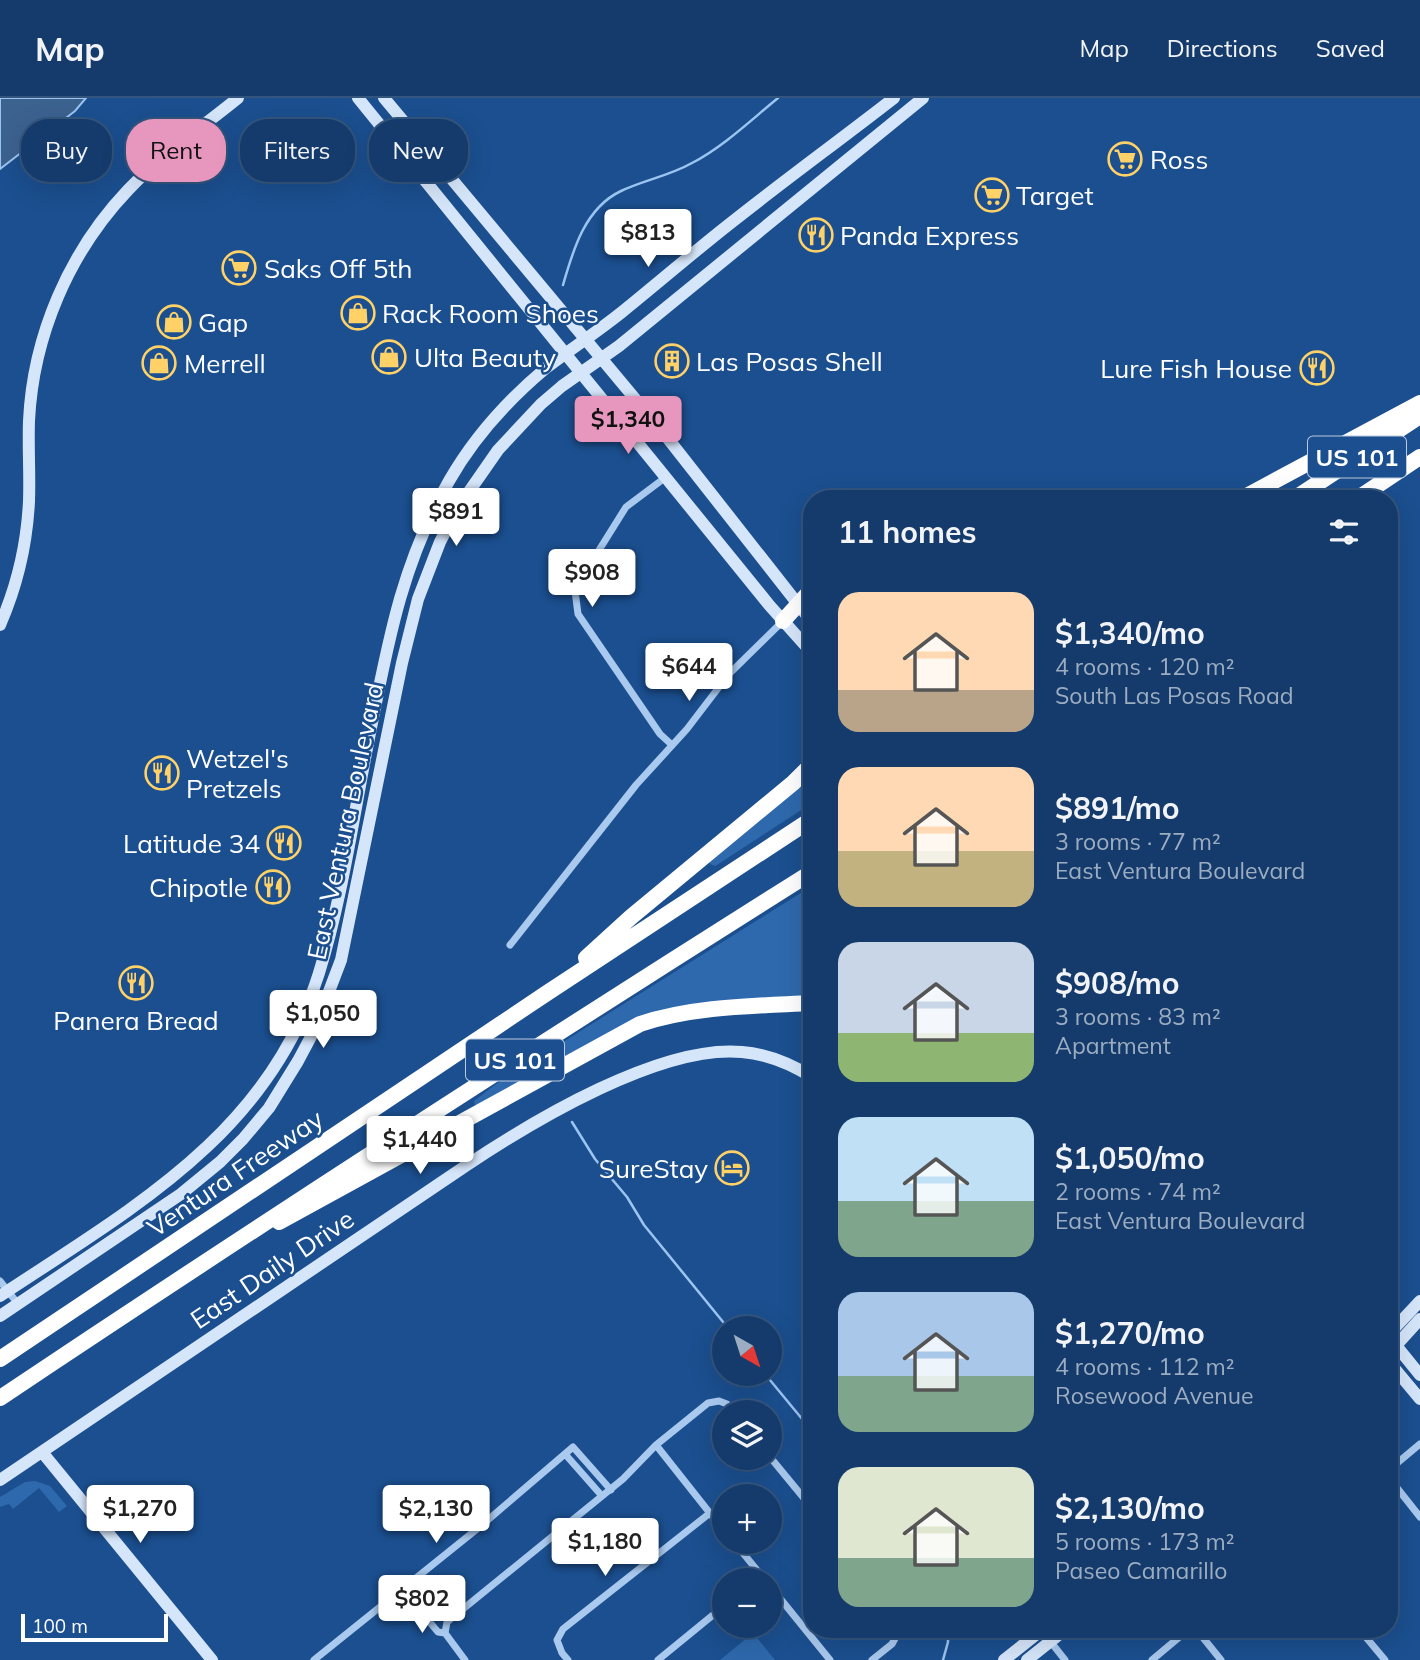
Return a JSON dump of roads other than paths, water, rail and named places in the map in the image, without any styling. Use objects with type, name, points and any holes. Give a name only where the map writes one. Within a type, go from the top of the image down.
[{"type":"highway","points":[[1258,490],[1420,402]]},
{"type":"highway","name":"US 101","points":[[1308,490],[1420,416]]},
{"type":"highway","name":"US 101","points":[[1370,490],[1420,457]]},
{"type":"highway","points":[[783,621],[803,599]]},
{"type":"highway","points":[[547,993],[631,917],[803,773]]},
{"type":"highway","name":"Ventura Freeway","points":[[0,1359],[803,825]]},
{"type":"highway","name":"US 101","points":[[0,1398],[220,1251],[533,1048],[803,878]]},
{"type":"highway","points":[[220,1251],[300,1213],[640,1024],[670,1015],[698,1011],[803,1004]]},
{"type":"main road","points":[[0,625],[14,587],[26,534],[29,503],[29,420],[36,368],[46,328],[68,275],[97,228],[127,191],[160,160],[238,98]]},
{"type":"main road","points":[[358,98],[803,643]]},
{"type":"main road","points":[[375,98],[380,104],[388,103],[602,359],[718,500],[803,610]]},
{"type":"main road","name":"East Ventura Boulevard","points":[[3,1289],[174,1178],[210,1146],[235,1118],[280,1057],[309,999],[328,940],[391,629],[415,548],[451,477],[474,444],[530,383],[730,223],[894,98]]},
{"type":"main road","name":"East Ventura Boulevard","points":[[0,1316],[181,1194],[220,1162],[269,1108],[298,1062],[314,1031],[341,960],[402,663],[418,599],[457,509],[498,450],[541,404],[602,359],[923,98]]},
{"type":"main road","name":"East Daily Drive","points":[[0,1480],[478,1157],[602,1088],[669,1062],[717,1052],[741,1051],[762,1055],[788,1063],[803,1072]]},
{"type":"main road","points":[[1398,1324],[1420,1301]]},
{"type":"main road","points":[[1398,1339],[1420,1319]]},
{"type":"main road","points":[[1398,1352],[1420,1375]]},
{"type":"main road","points":[[1398,1373],[1420,1399]]},
{"type":"main road","points":[[42,1452],[212,1660]]},
{"type":"main road","points":[[1004,1660],[1032,1638]]},
{"type":"main road","points":[[1027,1660],[1056,1638]]},
{"type":"street","points":[[666,477],[626,508],[581,579],[575,591],[575,602],[590,632],[660,734],[672,745]]},
{"type":"street","points":[[510,945],[636,785],[729,674],[783,621]]},
{"type":"street","points":[[3,1289],[18,1304]]},
{"type":"street","points":[[445,1633],[447,1622],[611,1490],[656,1446],[712,1401]]},
{"type":"street","points":[[1398,1462],[1420,1444]]},
{"type":"street","points":[[656,1446],[712,1516]]},
{"type":"street","points":[[314,1660],[482,1525],[573,1447],[611,1490]]},
{"type":"street","points":[[565,1454],[602,1496]]},
{"type":"street","points":[[781,1470],[803,1497]]},
{"type":"street","points":[[1398,1489],[1420,1517]]},
{"type":"street","points":[[568,1660],[557,1640],[563,1629],[710,1513]]},
{"type":"street","points":[[782,1601],[803,1627]]},
{"type":"street","points":[[416,1606],[438,1632],[445,1633],[465,1660]]},
{"type":"street","points":[[659,1660],[712,1616]]},
{"type":"street","points":[[812,1638],[830,1660]]},
{"type":"street","points":[[872,1660],[892,1644],[895,1638]]},
{"type":"street","points":[[1048,1638],[1065,1660]]},
{"type":"street","points":[[1152,1660],[1178,1638]]},
{"type":"street","points":[[1203,1638],[1221,1660]]},
{"type":"street","points":[[1367,1638],[1385,1660]]},
{"type":"waterway","points":[[563,285],[582,231],[589,219],[609,198],[703,157],[778,98]]},
{"type":"waterway","points":[[572,1122],[595,1159],[627,1197],[644,1225],[718,1316]]},
{"type":"waterway","points":[[775,1386],[803,1420]]},
{"type":"waterway","points":[[943,1660],[948,1638]]},
{"type":"place","name":"Ross","points":[[1125,159]]},
{"type":"place","name":"Target","points":[[992,195]]},
{"type":"place","name":"Panda Express","points":[[816,235]]},
{"type":"place","name":"Saks Off 5th","points":[[239,268]]},
{"type":"place","name":"Rack Room Shoes","points":[[358,313]]},
{"type":"place","name":"Gap","points":[[174,322]]},
{"type":"place","name":"Ulta Beauty","points":[[389,357]]},
{"type":"place","name":"Las Posas Shell","points":[[672,361]]},
{"type":"place","name":"Merrell","points":[[159,363]]},
{"type":"place","name":"Lure Fish House","points":[[1317,368]]},
{"type":"place","name":"Wetzel's Pretzels","points":[[162,773]]},
{"type":"place","name":"Latitude 34","points":[[284,843]]},
{"type":"place","name":"Chipotle","points":[[273,887]]},
{"type":"place","name":"Panera Bread","points":[[136,983]]},
{"type":"place","name":"SureStay","points":[[732,1168]]}]
